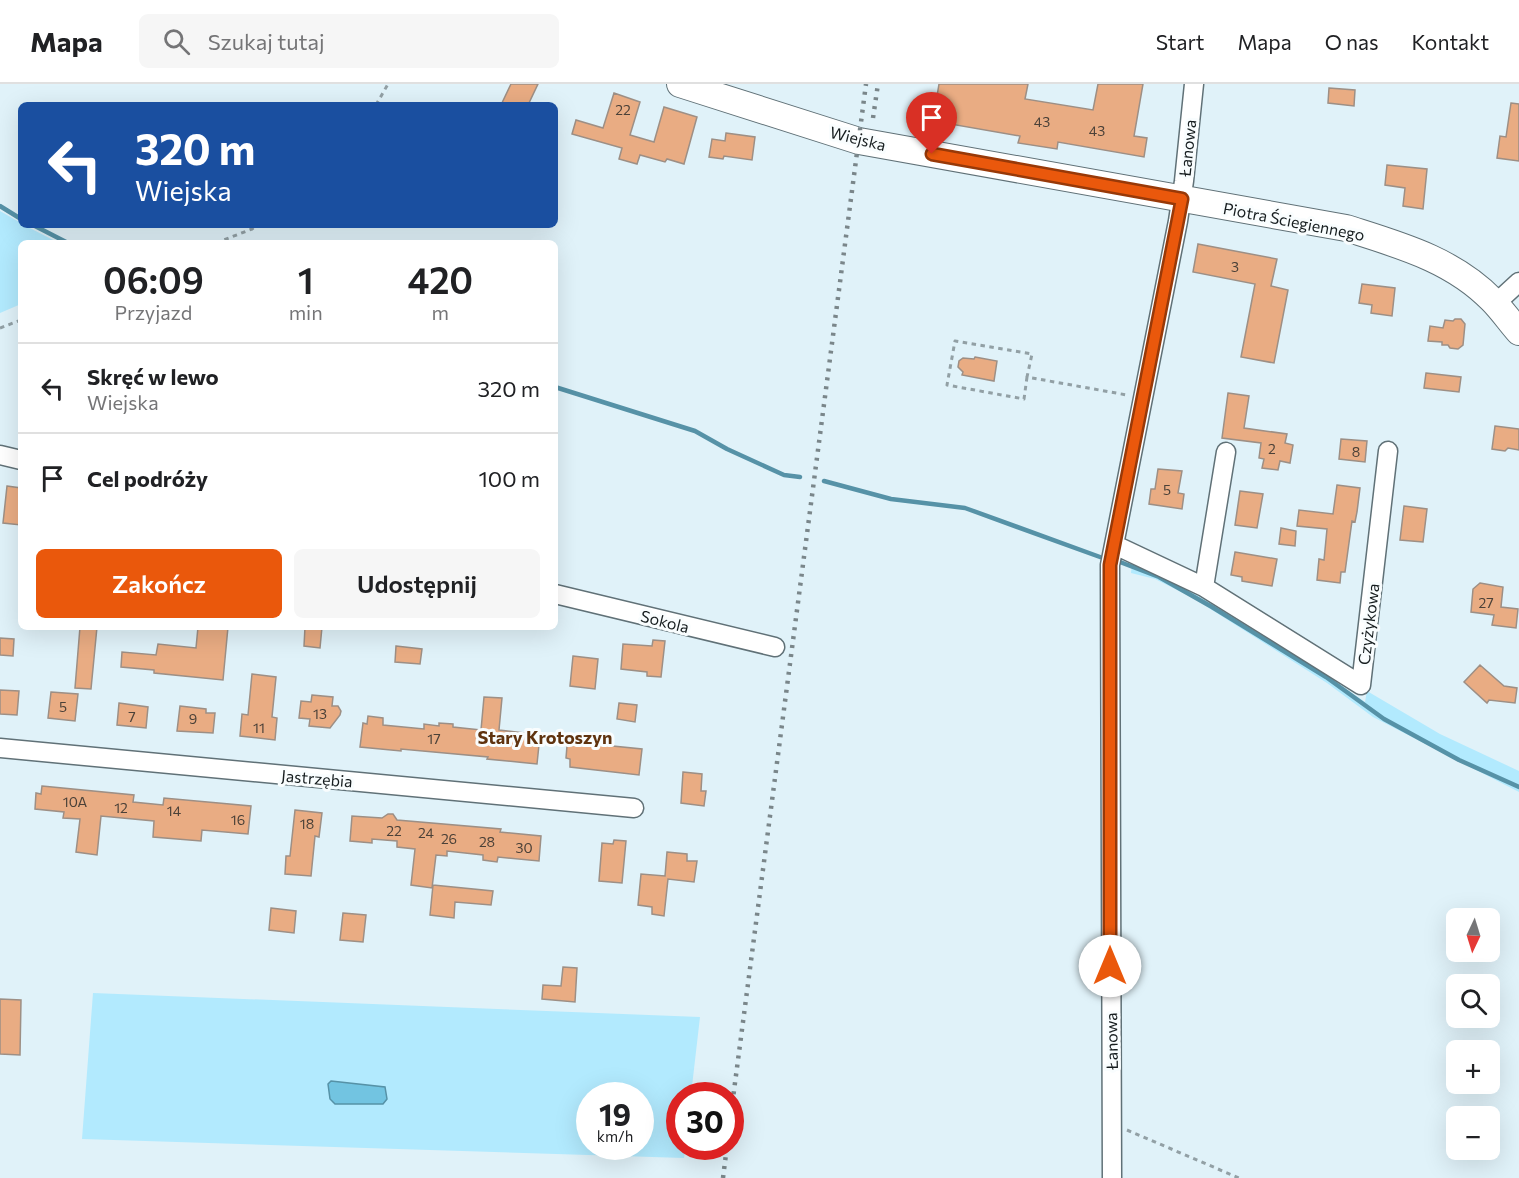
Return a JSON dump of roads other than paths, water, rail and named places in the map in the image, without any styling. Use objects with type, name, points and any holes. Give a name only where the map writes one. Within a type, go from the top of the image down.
[{"type":"street","name":"Wiejska","points":[[680,84],[859,141],[1182,199]]},
{"type":"street","name":"Łanowa","points":[[1112,1178],[1110,565],[1182,199],[1194,84]]},
{"type":"street","name":"Piotra Ściegiennego","points":[[1182,199],[1346,228],[1417,251],[1457,272],[1495,304],[1519,332]]},
{"type":"street","points":[[1495,304],[1519,282]]},
{"type":"street","name":"Czyżykowa","points":[[1115,545],[1204,587],[1361,685],[1388,451]]},
{"type":"street","points":[[1204,587],[1226,452]]},
{"type":"street","points":[[0,455],[18,459]]},
{"type":"street","name":"Sokola","points":[[558,595],[775,647]]},
{"type":"street","name":"Jastrzębia","points":[[0,747],[634,808]]},
{"type":"waterway","points":[[0,206],[18,217]]},
{"type":"waterway","points":[[39,228],[62,240]]},
{"type":"waterway","points":[[558,388],[695,431],[727,449],[784,475],[800,477]]},
{"type":"waterway","points":[[824,481],[891,499],[965,508],[1100,557]]},
{"type":"waterway","points":[[1120,562],[1159,577],[1212,607],[1326,677],[1384,719],[1459,760],[1519,787]]},
{"type":"railway","points":[[735,1082],[866,84]]},
{"type":"railway","points":[[873,118],[878,84]]},
{"type":"railway","points":[[723,1178],[725,1160]]},
{"type":"district","name":"Stary Krotoszyn","points":[[545,737]]}]
